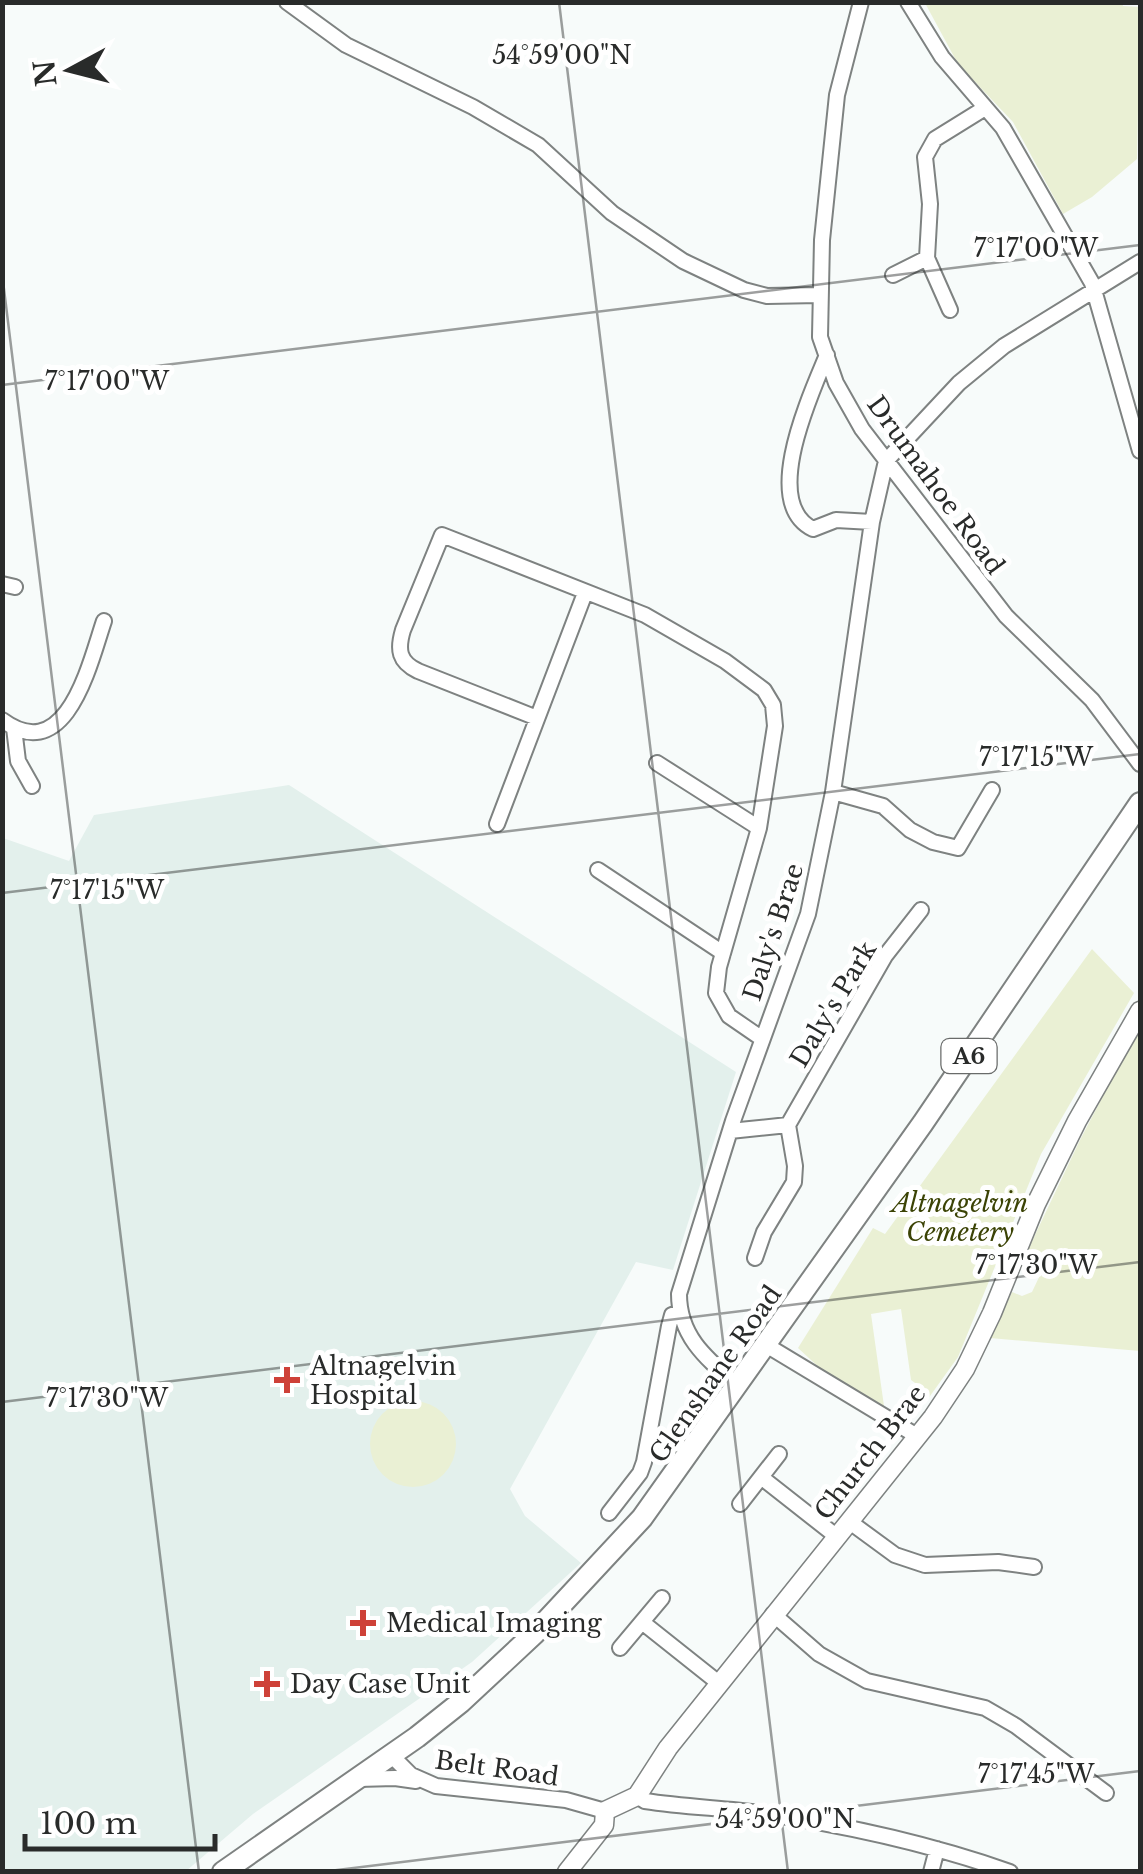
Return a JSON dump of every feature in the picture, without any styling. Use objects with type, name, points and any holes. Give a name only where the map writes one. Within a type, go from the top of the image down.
[{"type":"highway","name":"Glenshane Road","points":[[223,1872],[461,1702],[590,1577],[664,1490],[738,1386],[1140,804]]},
{"type":"main road","name":"Church Brae","points":[[637,1796],[668,1748],[850,1522],[965,1369],[1052,1170],[1140,1011]]},
{"type":"main road","points":[[567,1872],[604,1825],[605,1811],[637,1796]]},
{"type":"street","points":[[287,2],[346,45],[473,107],[538,144],[612,213],[684,261],[744,290],[767,296],[819,295]]},
{"type":"street","name":"Drumahoe Road","points":[[861,2],[837,95],[828,164],[819,295],[820,337],[826,355],[845,398],[886,460],[1006,616],[1092,700],[1140,764]]},
{"type":"street","points":[[908,2],[942,57],[1003,128],[1095,290],[1140,450]]},
{"type":"street","points":[[950,310],[927,258],[930,204],[925,157],[934,139],[985,108]]},
{"type":"street","points":[[893,275],[927,258]]},
{"type":"street","points":[[886,460],[941,401],[987,360],[1140,262]]},
{"type":"street","points":[[826,355],[797,436],[788,471],[789,493],[804,525],[814,530],[844,519],[872,522]]},
{"type":"street","name":"Daly's Brae","points":[[609,1513],[644,1462],[668,1326],[672,1315],[679,1313],[684,1276],[730,1131],[808,914],[833,792],[872,522],[886,460]]},
{"type":"street","points":[[537,718],[405,665],[399,644],[442,535],[645,615],[764,690],[773,705],[775,726],[758,828],[722,953],[716,993],[728,1016],[762,1038]]},
{"type":"street","points":[[496,824],[585,594]]},
{"type":"street","points":[[32,786],[18,760],[8,724],[38,730],[62,721],[74,706],[104,621]]},
{"type":"street","points":[[657,764],[758,828]]},
{"type":"street","points":[[833,792],[883,806],[910,830],[933,842],[958,848],[992,790]]},
{"type":"street","points":[[598,870],[722,953]]},
{"type":"street","name":"Daly's Park","points":[[788,1125],[886,956],[921,910]]},
{"type":"street","points":[[730,1131],[788,1125],[794,1182],[764,1232],[754,1258]]},
{"type":"street","points":[[679,1313],[696,1348],[738,1386]]},
{"type":"street","points":[[766,1345],[917,1436]]},
{"type":"street","points":[[740,1504],[779,1454]]},
{"type":"street","points":[[761,1477],[836,1536]]},
{"type":"street","points":[[850,1522],[895,1555],[925,1564],[998,1562],[1034,1566]]},
{"type":"street","points":[[620,1648],[662,1598]]},
{"type":"street","points":[[773,1614],[820,1654],[867,1681],[985,1708],[1016,1726],[1106,1793]]},
{"type":"street","points":[[642,1622],[720,1684]]},
{"type":"street","name":"Belt Road","points":[[391,1755],[422,1782],[566,1800],[605,1811]]},
{"type":"street","points":[[356,1779],[422,1782]]},
{"type":"street","points":[[637,1796],[645,1802],[844,1827],[938,1849],[1010,1872]]},
{"type":"street","points":[[931,1872],[938,1849]]},
{"type":"shaded area","name":"Altnagelvin Hospital","points":[[289,785],[736,1072],[673,1270],[636,1262],[510,1489],[525,1516],[581,1563],[472,1662],[253,1814],[186,1871],[3,1872],[3,838],[69,861],[94,815]]},
{"type":"green space","points":[[1122,2],[1123,6],[1140,7],[1137,159],[1092,197],[1063,214],[1013,122],[958,64],[925,3]]},
{"type":"green space","name":"Altnagelvin Cemetery","points":[[1092,949],[1134,993],[1041,1154],[958,1357],[925,1403],[911,1403],[922,1388],[911,1380],[901,1309],[871,1314],[884,1406],[823,1371],[798,1348],[873,1228],[885,1234]]},
{"type":"green space","name":"Altnagelvin Cemetery","points":[[1140,1025],[1140,1351],[990,1338],[1012,1292],[1022,1296],[1032,1292],[1041,1264],[1025,1256]]},
{"type":"green space","points":[[413,1401],[443,1414],[456,1444],[443,1474],[413,1487],[383,1474],[370,1444],[383,1414]]},
{"type":"place","name":"Altnagelvin Hospital","points":[[287,1380]]},
{"type":"place","name":"Medical Imaging","points":[[363,1623]]},
{"type":"place","name":"Day Case Unit","points":[[267,1684]]}]
